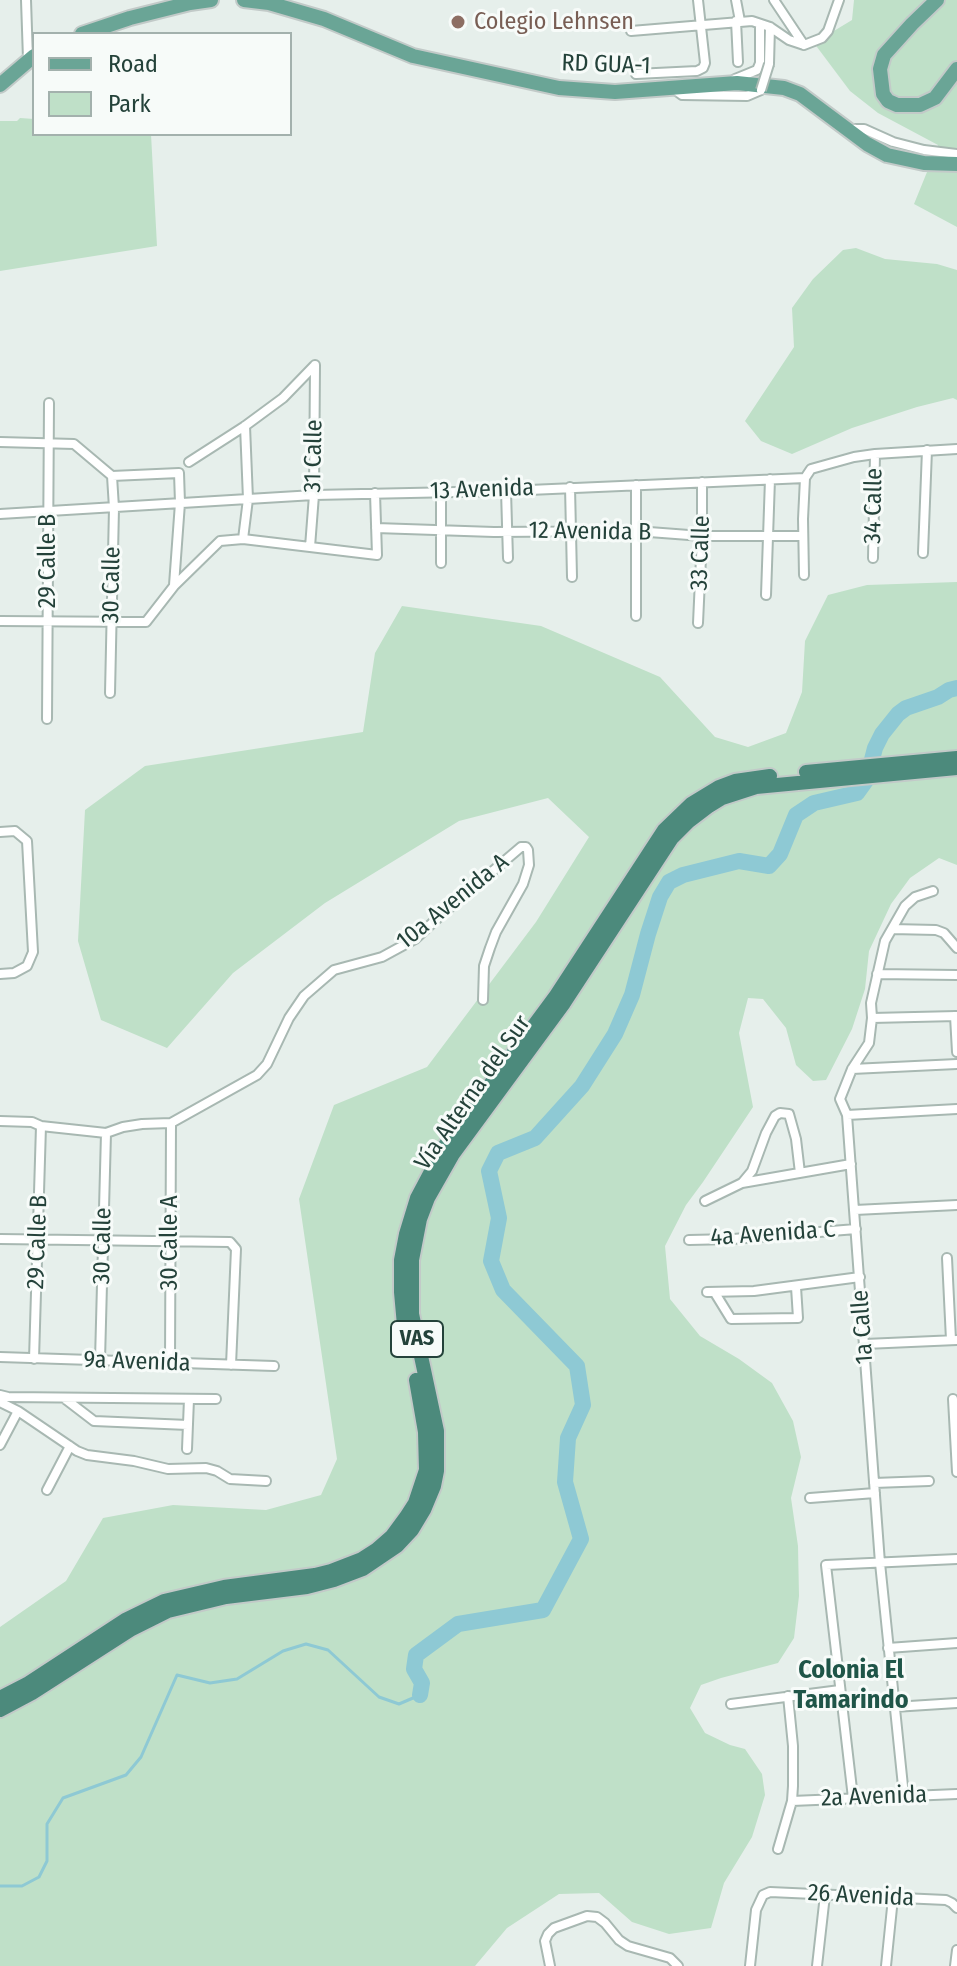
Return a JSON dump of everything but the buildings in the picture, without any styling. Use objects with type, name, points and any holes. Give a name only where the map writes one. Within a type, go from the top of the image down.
[{"type":"highway","name":"Vía Alterna del Sur","points":[[888,770],[957,758]]},
{"type":"highway","name":"Vía Alterna del Sur","points":[[0,1698],[130,1630],[166,1606],[307,1587],[334,1580],[363,1569],[397,1546],[412,1530],[424,1510],[437,1471],[437,1431],[412,1314],[412,1260],[420,1219],[453,1154],[564,1003],[602,934],[644,871],[688,822],[722,798],[755,782],[888,770],[957,768]]},
{"type":"highway","name":"Vía Alterna del Sur","points":[[0,1710],[32,1693],[76,1657]]},
{"type":"main road","points":[[88,32],[130,18],[211,0]]},
{"type":"main road","name":"RD GUA-1","points":[[244,0],[269,3],[324,19],[413,56],[559,88],[615,92],[737,83],[784,88],[800,94],[867,144],[887,155],[924,163],[957,164]]},
{"type":"main road","points":[[937,0],[884,55],[880,69],[883,94],[888,101],[897,105],[920,105],[935,98],[957,69]]},
{"type":"main road","points":[[0,85],[31,58]]},
{"type":"street","points":[[26,0],[31,58]]},
{"type":"street","points":[[636,74],[697,71],[703,68],[698,0]]},
{"type":"street","points":[[736,0],[738,62]]},
{"type":"street","points":[[774,0],[804,45]]},
{"type":"street","points":[[631,31],[738,21],[765,26],[804,45],[822,38],[828,31],[839,0]]},
{"type":"street","points":[[673,88],[682,95],[747,96],[761,90],[769,64],[765,26]]},
{"type":"street","points":[[715,85],[757,70],[765,26]]},
{"type":"street","points":[[847,129],[864,129],[893,142],[957,154]]},
{"type":"street","name":"31 Calle","points":[[245,426],[283,398],[315,365],[314,495],[310,547]]},
{"type":"street","name":"29 Calle B","points":[[47,719],[49,403]]},
{"type":"street","points":[[189,462],[245,426]]},
{"type":"street","points":[[243,539],[248,499],[245,426]]},
{"type":"street","points":[[0,442],[74,444],[112,476],[179,473],[174,586]]},
{"type":"street","name":"13 Avenida","points":[[0,514],[314,495],[506,491],[805,478],[811,469],[854,457],[957,449]]},
{"type":"street","points":[[923,553],[927,450]]},
{"type":"street","name":"34 Calle","points":[[873,558],[875,454]]},
{"type":"street","name":"30 Calle","points":[[110,693],[112,476]]},
{"type":"street","points":[[804,575],[805,478]]},
{"type":"street","points":[[766,595],[770,479]]},
{"type":"street","name":"33 Calle","points":[[698,623],[702,482]]},
{"type":"street","points":[[636,485],[636,616]]},
{"type":"street","points":[[570,487],[572,577]]},
{"type":"street","points":[[506,491],[508,558]]},
{"type":"street","points":[[441,492],[441,563]]},
{"type":"street","points":[[0,621],[146,622],[174,586],[220,541],[243,539],[377,555],[375,493]]},
{"type":"street","name":"12 Avenida B","points":[[376,528],[803,536]]},
{"type":"street","points":[[0,832],[15,831],[27,841],[33,952],[27,966],[14,973],[0,974]]},
{"type":"street","name":"10a Avenida A","points":[[0,1121],[32,1122],[41,1126],[106,1133],[142,1124],[171,1123],[257,1075],[267,1064],[289,1018],[304,996],[334,970],[382,957],[415,939],[521,847],[526,847],[529,865],[523,884],[496,932],[484,966],[483,1000]]},
{"type":"street","name":"1a Calle","points":[[904,1796],[880,1563],[847,1115],[840,1099],[852,1069],[869,1043],[871,1003],[885,941],[905,906],[915,897],[933,891]]},
{"type":"street","points":[[892,929],[936,930],[944,933],[957,948]]},
{"type":"street","points":[[877,974],[957,975]]},
{"type":"street","points":[[872,1018],[956,1016],[957,1052]]},
{"type":"street","points":[[852,1069],[957,1064]]},
{"type":"street","points":[[847,1115],[957,1109]]},
{"type":"street","points":[[742,1183],[752,1171],[766,1133],[780,1113],[789,1114],[800,1173]]},
{"type":"street","name":"30 Calle A","points":[[170,1363],[171,1123]]},
{"type":"street","name":"29 Calle B","points":[[34,1359],[41,1126]]},
{"type":"street","name":"30 Calle","points":[[100,1360],[106,1133]]},
{"type":"street","points":[[705,1201],[742,1183],[851,1164]]},
{"type":"street","points":[[855,1210],[957,1205]]},
{"type":"street","name":"4a Avenida C","points":[[689,1240],[856,1229]]},
{"type":"street","points":[[0,1239],[230,1242],[235,1247],[231,1365]]},
{"type":"street","points":[[865,1344],[954,1340],[947,1258]]},
{"type":"street","points":[[796,1287],[798,1318],[731,1319],[711,1292],[796,1287],[860,1277]]},
{"type":"street","name":"9a Avenida","points":[[0,1357],[274,1366]]},
{"type":"street","points":[[0,1395],[216,1399]]},
{"type":"street","points":[[64,1398],[94,1421],[188,1425]]},
{"type":"street","points":[[187,1449],[189,1399]]},
{"type":"street","points":[[953,1399],[957,1472]]},
{"type":"street","points":[[0,1402],[87,1455],[168,1469],[206,1468],[230,1479],[266,1481]]},
{"type":"street","points":[[0,1445],[18,1411]]},
{"type":"street","points":[[47,1490],[70,1446]]},
{"type":"street","points":[[874,1483],[929,1481]]},
{"type":"street","points":[[810,1498],[875,1493]]},
{"type":"street","points":[[853,1798],[826,1565],[957,1559]]},
{"type":"street","points":[[888,1648],[957,1643]]},
{"type":"street","points":[[731,1704],[840,1690]]},
{"type":"street","points":[[778,1849],[792,1801],[793,1746],[788,1696]]},
{"type":"street","points":[[894,1707],[957,1703]]},
{"type":"street","name":"2a Avenida","points":[[792,1801],[957,1794]]},
{"type":"street","name":"26 Avenida","points":[[750,1966],[756,1910],[763,1895],[778,1891],[946,1900],[957,1908]]},
{"type":"street","points":[[817,1966],[825,1895]]},
{"type":"street","points":[[886,1966],[893,1898]]},
{"type":"street","points":[[550,1966],[545,1941],[554,1928],[587,1916],[597,1917],[628,1946],[670,1958],[678,1966]]},
{"type":"street","points":[[955,1966],[957,1950]]},
{"type":"green space","points":[[854,0],[957,0],[957,227],[914,204],[938,145],[878,113],[850,91],[814,43],[852,20]]},
{"type":"green space","points":[[20,118],[32,119],[32,136],[151,136],[157,246],[0,271],[0,121],[17,121]]},
{"type":"green space","points":[[856,248],[885,259],[937,264],[957,270],[957,400],[953,398],[917,407],[852,428],[792,454],[761,441],[745,421],[794,347],[792,308],[813,279],[843,250]]},
{"type":"green space","points":[[957,582],[957,865],[939,858],[910,878],[891,904],[869,951],[865,989],[852,1029],[826,1080],[813,1081],[796,1065],[786,1028],[763,999],[748,998],[739,1033],[753,1107],[686,1205],[665,1246],[670,1299],[700,1336],[772,1383],[793,1421],[801,1457],[791,1498],[798,1546],[799,1596],[794,1638],[778,1663],[701,1685],[690,1708],[705,1733],[745,1749],[762,1774],[765,1795],[752,1837],[724,1883],[711,1928],[669,1934],[632,1922],[599,1893],[559,1894],[507,1928],[475,1966],[0,1966],[0,1627],[66,1581],[103,1518],[173,1505],[266,1510],[321,1495],[337,1459],[299,1199],[334,1105],[427,1067],[536,922],[589,837],[548,798],[459,821],[325,903],[233,973],[167,1048],[101,1020],[78,941],[85,810],[145,766],[363,732],[375,653],[402,606],[541,626],[660,677],[715,737],[748,747],[786,733],[802,692],[805,641],[828,595],[867,585]]},
{"type":"waterway","points":[[420,1695],[422,1683],[414,1669],[416,1655],[458,1624],[543,1610],[581,1539],[565,1482],[568,1438],[583,1405],[577,1366],[503,1290],[491,1261],[499,1218],[489,1171],[498,1153],[535,1138],[582,1086],[615,1034],[632,995],[660,897],[669,882],[683,875],[739,861],[769,866],[780,854],[796,815],[814,803],[857,793],[867,779],[882,734],[898,714],[957,688]]},
{"type":"waterway","points":[[0,1886],[22,1886],[39,1877],[47,1861],[47,1824],[63,1798],[126,1775],[141,1757],[177,1675],[210,1683],[237,1679],[283,1651],[306,1644],[328,1650],[379,1697],[399,1704],[420,1695]]},
{"type":"place","name":"Colegio Lehnsen","points":[[458,22]]},
{"type":"district","name":"Colonia El Tamarindo","points":[[851,1686]]}]
